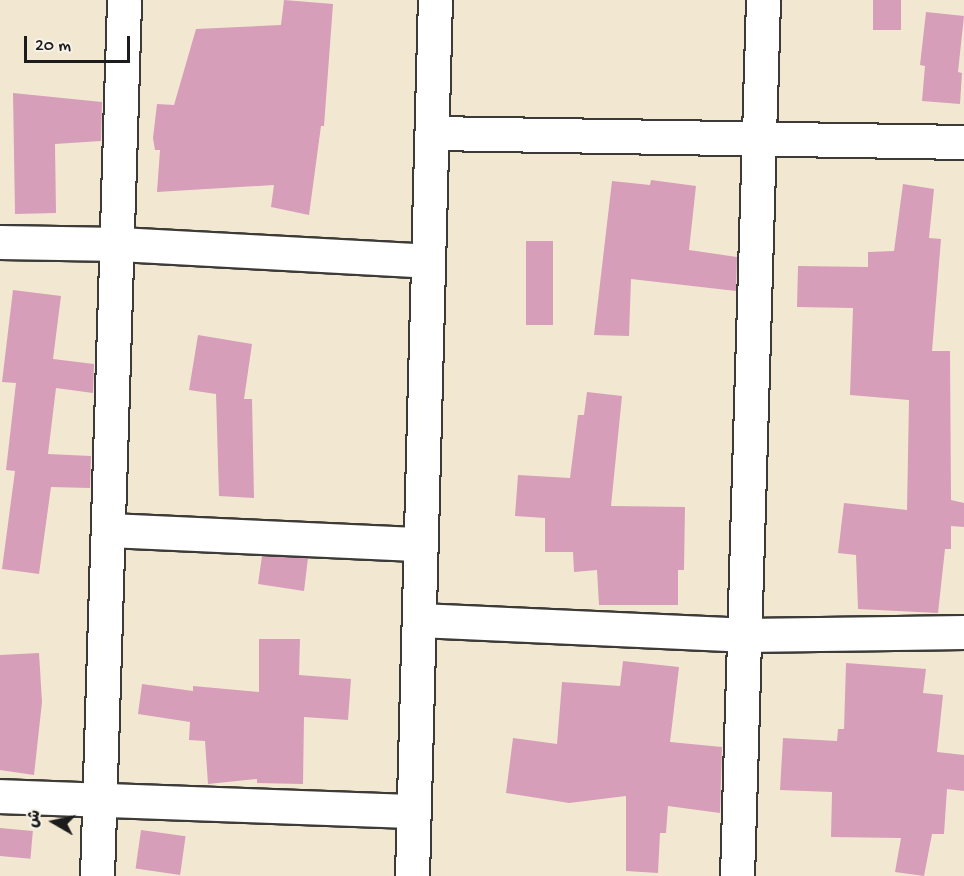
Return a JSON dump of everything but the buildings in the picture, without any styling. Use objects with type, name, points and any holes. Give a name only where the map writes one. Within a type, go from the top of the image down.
[{"type":"street","points":[[97,876],[119,244],[124,0]]},
{"type":"street","points":[[412,876],[435,0]]},
{"type":"street","points":[[737,876],[757,136],[763,0]]},
{"type":"street","points":[[433,133],[757,136],[964,142]]},
{"type":"street","points":[[0,242],[119,244],[428,261]]},
{"type":"street","points":[[109,530],[421,544]]},
{"type":"street","points":[[419,620],[744,635],[964,632]]},
{"type":"street","points":[[0,796],[414,811]]}]
